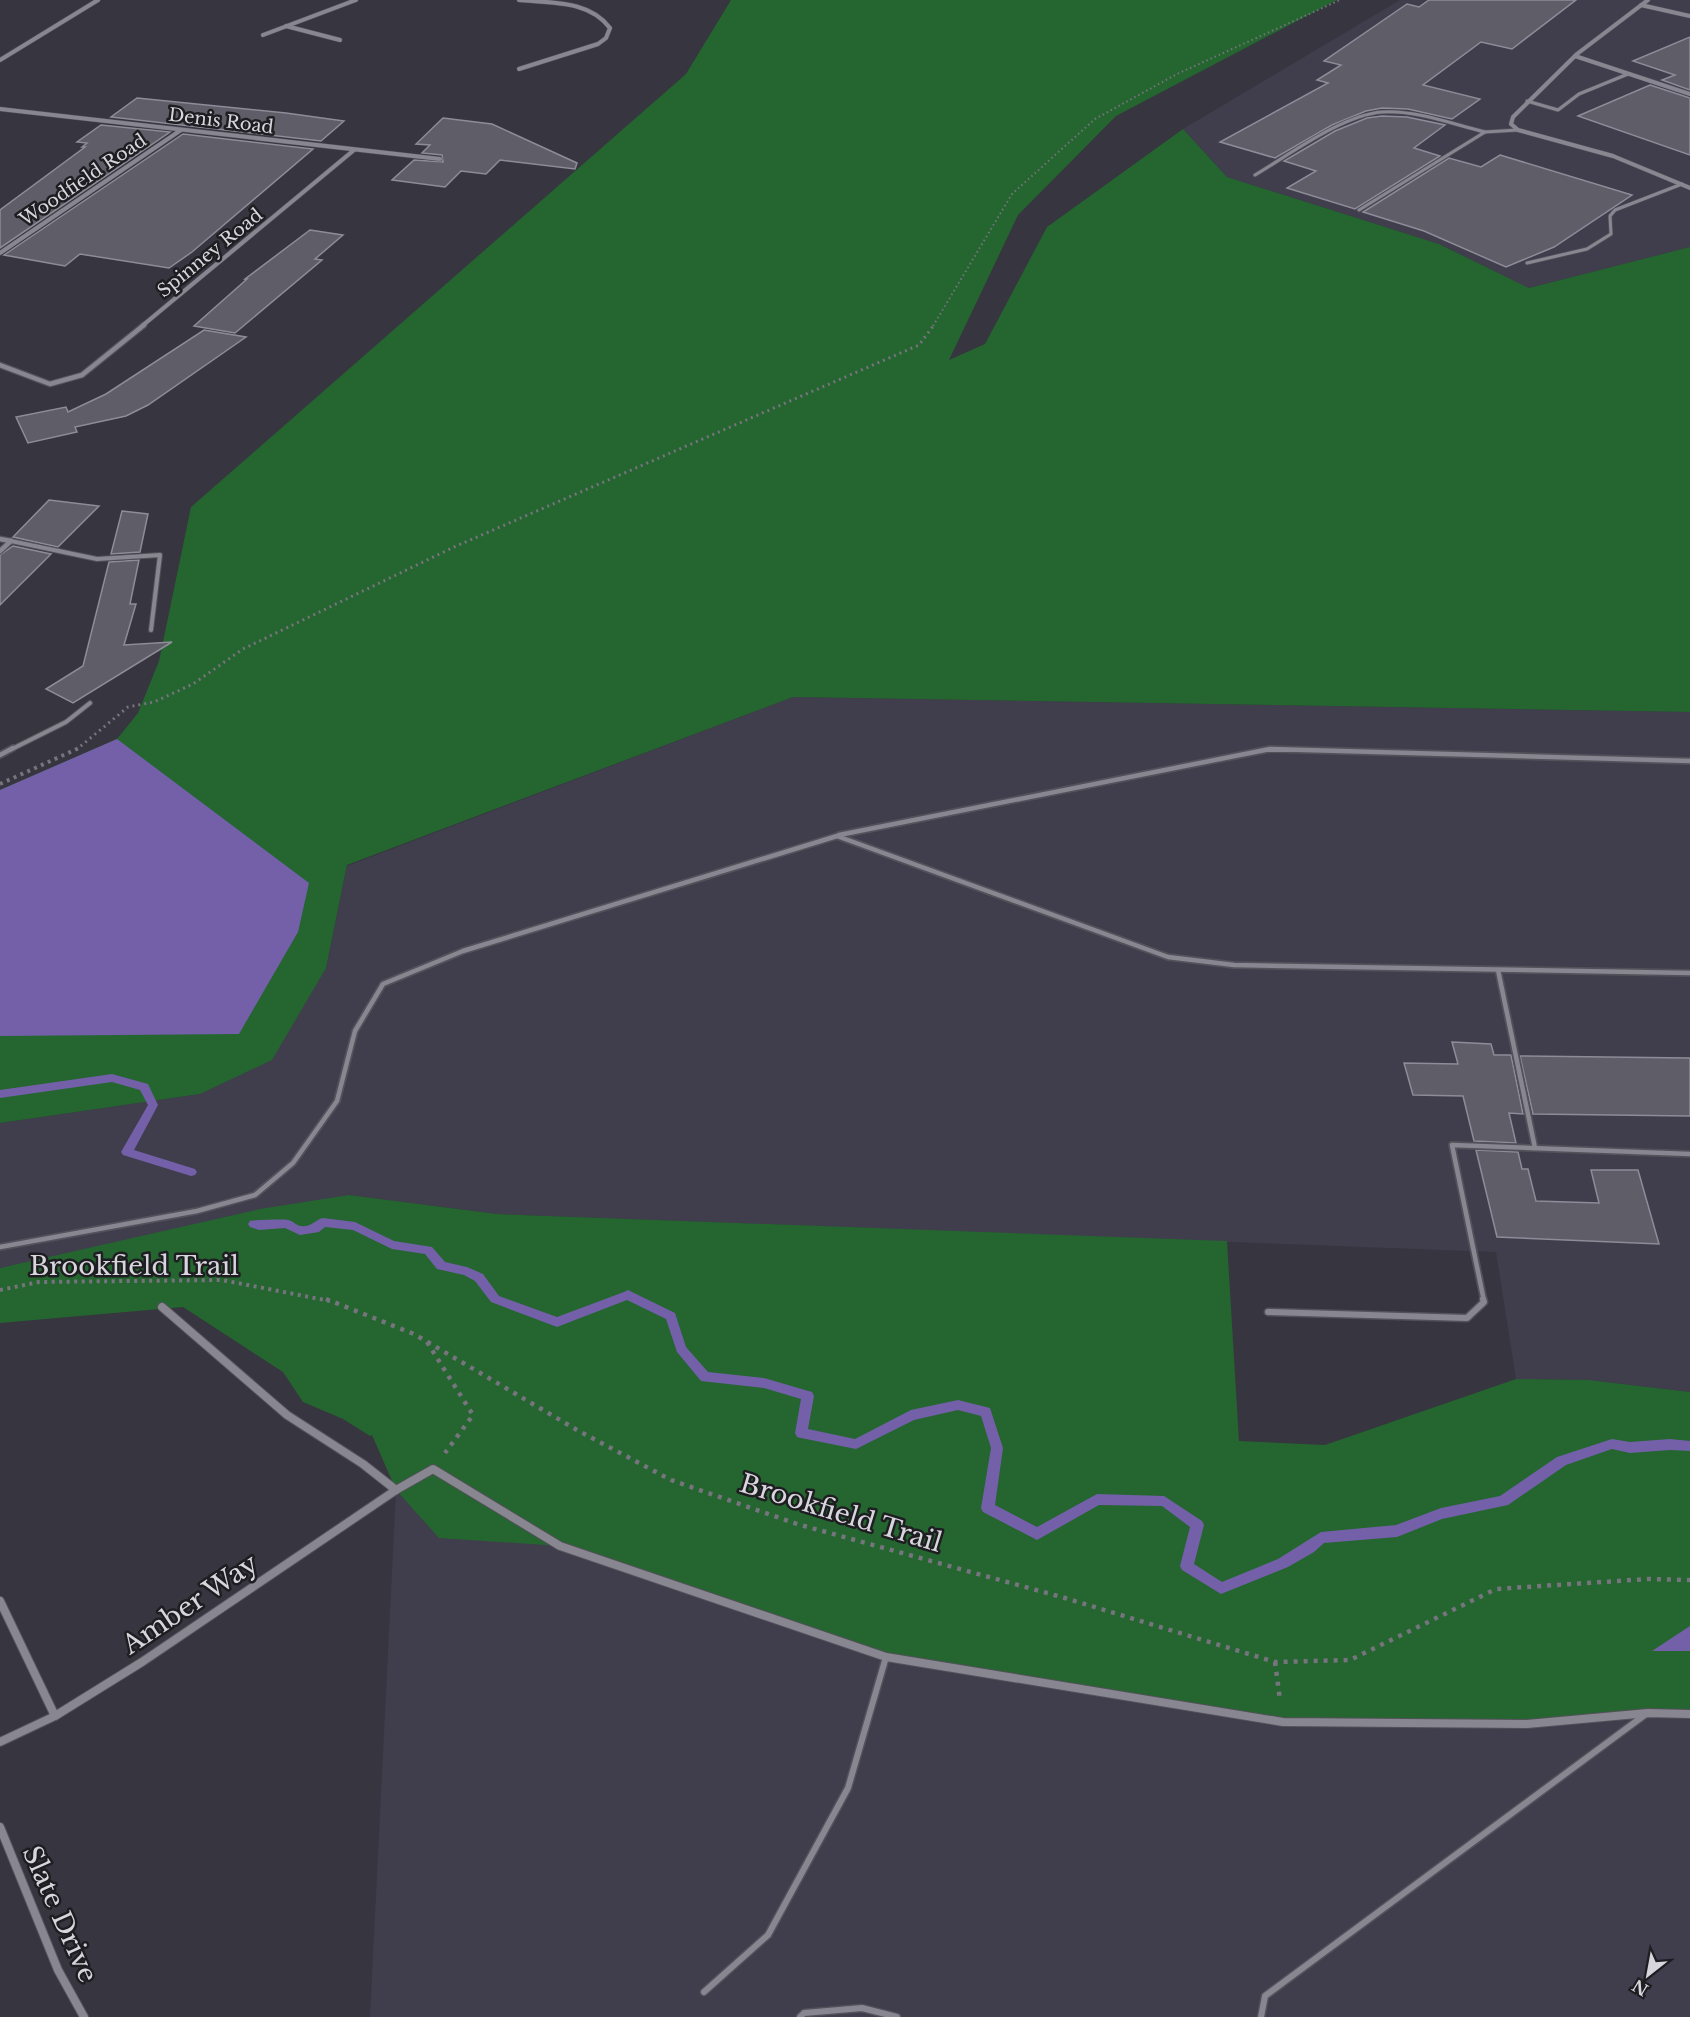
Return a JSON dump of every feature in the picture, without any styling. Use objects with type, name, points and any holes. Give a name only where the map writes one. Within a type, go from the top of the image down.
[{"type":"street","points":[[0,60],[98,0]]},
{"type":"street","points":[[263,36],[356,0]]},
{"type":"street","points":[[519,0],[591,9],[605,17],[610,28],[606,38],[598,44],[519,69]]},
{"type":"street","points":[[1648,0],[1575,56],[1527,100],[1513,117],[1511,124],[1518,130],[1612,156],[1690,188]]},
{"type":"street","points":[[1641,5],[1690,16]]},
{"type":"street","points":[[286,26],[340,40]]},
{"type":"street","points":[[1575,56],[1690,94]]},
{"type":"street","name":"Denis Road","points":[[0,109],[440,159]]},
{"type":"street","name":"Woodfield Road","points":[[0,253],[182,130]]},
{"type":"street","name":"Spinney Road","points":[[0,365],[50,384],[82,375],[237,250],[354,150]]},
{"type":"street","points":[[0,539],[11,541]]},
{"type":"street","points":[[0,551],[11,541]]},
{"type":"street","points":[[162,1307],[288,1415],[363,1464],[396,1490]]},
{"type":"street","points":[[433,1470],[560,1546],[886,1657],[1283,1722],[1527,1724],[1648,1713],[1690,1714]]},
{"type":"street","name":"Amber Way","points":[[0,1742],[56,1716],[142,1662],[396,1490],[433,1470]]},
{"type":"street","points":[[0,1601],[56,1716]]},
{"type":"street","name":"Slate Drive","points":[[0,1827],[58,1970],[84,2017]]},
{"type":"lane","points":[[1527,100],[1558,110],[1579,94],[1628,74]]},
{"type":"lane","points":[[1255,175],[1360,115],[1381,112],[1408,114],[1485,132],[1518,130]]},
{"type":"lane","points":[[1359,210],[1485,132]]},
{"type":"lane","points":[[1527,263],[1587,249],[1611,234],[1610,216],[1615,210],[1682,184]]},
{"type":"lane","points":[[11,541],[97,559],[160,555],[151,630]]},
{"type":"lane","points":[[0,754],[66,722],[90,703]]},
{"type":"lane","points":[[0,1247],[197,1211],[255,1194],[293,1163],[337,1101],[355,1031],[383,984],[463,951],[837,836],[1270,749],[1690,761]]},
{"type":"lane","points":[[837,836],[1168,957],[1234,965],[1690,973]]},
{"type":"lane","points":[[1498,970],[1535,1148]]},
{"type":"lane","points":[[1268,1312],[1467,1318],[1484,1302],[1452,1145],[1690,1154]]},
{"type":"lane","points":[[704,1992],[768,1935],[848,1788],[886,1657]]},
{"type":"lane","points":[[1261,2017],[1264,1996],[1648,1713]]},
{"type":"lane","points":[[800,2017],[804,2013],[862,2008],[897,2017]]},
{"type":"path","points":[[0,784],[80,748],[128,706],[154,702],[193,684],[243,648],[454,547],[919,345],[937,321],[1012,194],[1095,119],[1177,74],[1340,0]]},
{"type":"path","name":"Brookfield Trail","points":[[0,1290],[39,1282],[222,1280],[320,1298],[427,1341],[577,1430],[671,1480],[797,1524],[1065,1598],[1275,1662],[1350,1660],[1496,1589],[1647,1579],[1690,1580]]},
{"type":"path","points":[[427,1341],[473,1415],[433,1470]]},
{"type":"path","points":[[1275,1662],[1283,1722]]},
{"type":"shaded area","points":[[1400,0],[1690,0],[1690,247],[1529,288],[1439,244],[1227,177],[1183,129]]},
{"type":"shaded area","points":[[793,697],[1690,712],[1690,1392],[1589,1380],[1516,1379],[1496,1252],[497,1214],[349,1195],[0,1268],[0,1123],[200,1094],[326,968],[347,866]]},
{"type":"shaded area","points":[[117,739],[309,883],[298,932],[239,1034],[0,1036],[0,790]]},
{"type":"shaded area","points":[[396,1490],[1690,1714],[1690,2017],[370,2017]]},
{"type":"shaded area","points":[[1690,1626],[1690,1651],[1652,1651]]},
{"type":"green space","points":[[731,0],[1337,0],[1116,116],[1018,215],[949,360],[985,344],[1047,227],[1183,129],[1227,177],[1439,244],[1529,288],[1690,247],[1690,712],[793,697],[347,865],[326,968],[272,1060],[200,1094],[0,1123],[0,790],[117,739],[138,713],[159,661],[191,507],[686,74]]},
{"type":"green space","points":[[349,1195],[497,1214],[1227,1241],[1239,1441],[1325,1445],[1516,1379],[1589,1380],[1690,1392],[1690,1714],[1527,1724],[1283,1722],[886,1657],[560,1546],[439,1538],[396,1490],[372,1435],[370,1436],[343,1419],[303,1402],[283,1372],[183,1307],[0,1323],[0,1268],[260,1209]]},
{"type":"building","points":[[1429,0],[1576,0],[1512,49],[1481,42],[1423,85],[1480,99],[1452,119],[1408,109],[1382,108],[1366,111],[1332,125],[1275,158],[1220,142],[1328,83],[1317,80],[1341,65],[1324,61],[1407,4],[1419,7]]},
{"type":"building","points":[[1690,37],[1690,90],[1662,80],[1675,75],[1633,61]]},
{"type":"building","points":[[1650,85],[1690,98],[1690,155],[1578,116]]},
{"type":"building","points":[[137,98],[344,121],[321,141],[111,117]]},
{"type":"building","points":[[1407,117],[1445,125],[1414,148],[1440,156],[1355,209],[1287,188],[1316,171],[1284,161],[1335,131],[1367,118]]},
{"type":"building","points":[[443,118],[492,124],[577,163],[575,169],[500,160],[486,174],[461,171],[445,187],[392,180],[414,160],[443,162],[442,155],[422,153],[430,145],[416,144]]},
{"type":"building","points":[[101,125],[170,132],[0,248],[0,210],[85,147],[82,147],[87,143],[77,142]]},
{"type":"building","points":[[183,134],[313,149],[192,252],[169,268],[80,254],[65,266],[4,255]]},
{"type":"building","points":[[1500,155],[1632,195],[1554,247],[1506,267],[1424,231],[1363,212],[1449,158],[1481,167]]},
{"type":"building","points":[[310,230],[343,235],[315,259],[322,260],[235,333],[194,326],[247,279],[245,279]]},
{"type":"building","points":[[204,330],[246,337],[148,405],[126,416],[75,427],[77,432],[28,443],[16,417],[66,407],[68,412],[106,394]]},
{"type":"building","points":[[49,500],[99,506],[58,547],[13,537]]},
{"type":"building","points":[[122,511],[148,514],[140,552],[111,554]]},
{"type":"building","points":[[13,546],[51,554],[0,605],[0,555]]},
{"type":"building","points":[[139,560],[130,604],[136,604],[124,645],[172,642],[73,703],[46,689],[83,666],[109,562]]},
{"type":"building","points":[[1452,1042],[1491,1044],[1494,1055],[1511,1055],[1523,1114],[1509,1113],[1516,1143],[1474,1141],[1463,1096],[1413,1095],[1404,1063],[1458,1064]]},
{"type":"building","points":[[1520,1056],[1690,1058],[1690,1116],[1533,1114]]},
{"type":"building","points":[[1476,1150],[1518,1152],[1522,1169],[1528,1169],[1536,1201],[1599,1203],[1591,1170],[1638,1170],[1659,1244],[1497,1237]]},
{"type":"waterway","points":[[0,1094],[112,1078],[144,1087],[153,1105],[127,1152],[191,1172]]},
{"type":"waterway","points":[[254,1224],[259,1226],[286,1224],[300,1231],[315,1229],[323,1222],[355,1226],[392,1245],[428,1250],[441,1266],[467,1271],[479,1278],[495,1299],[557,1322],[628,1295],[671,1316],[681,1349],[705,1377],[764,1383],[808,1396],[801,1433],[856,1444],[911,1415],[958,1405],[986,1412],[997,1448],[988,1508],[1037,1534],[1097,1499],[1164,1501],[1197,1525],[1187,1566],[1221,1588],[1283,1563],[1321,1538],[1397,1531],[1441,1514],[1503,1501],[1562,1461],[1612,1444],[1630,1448],[1690,1446]]}]
